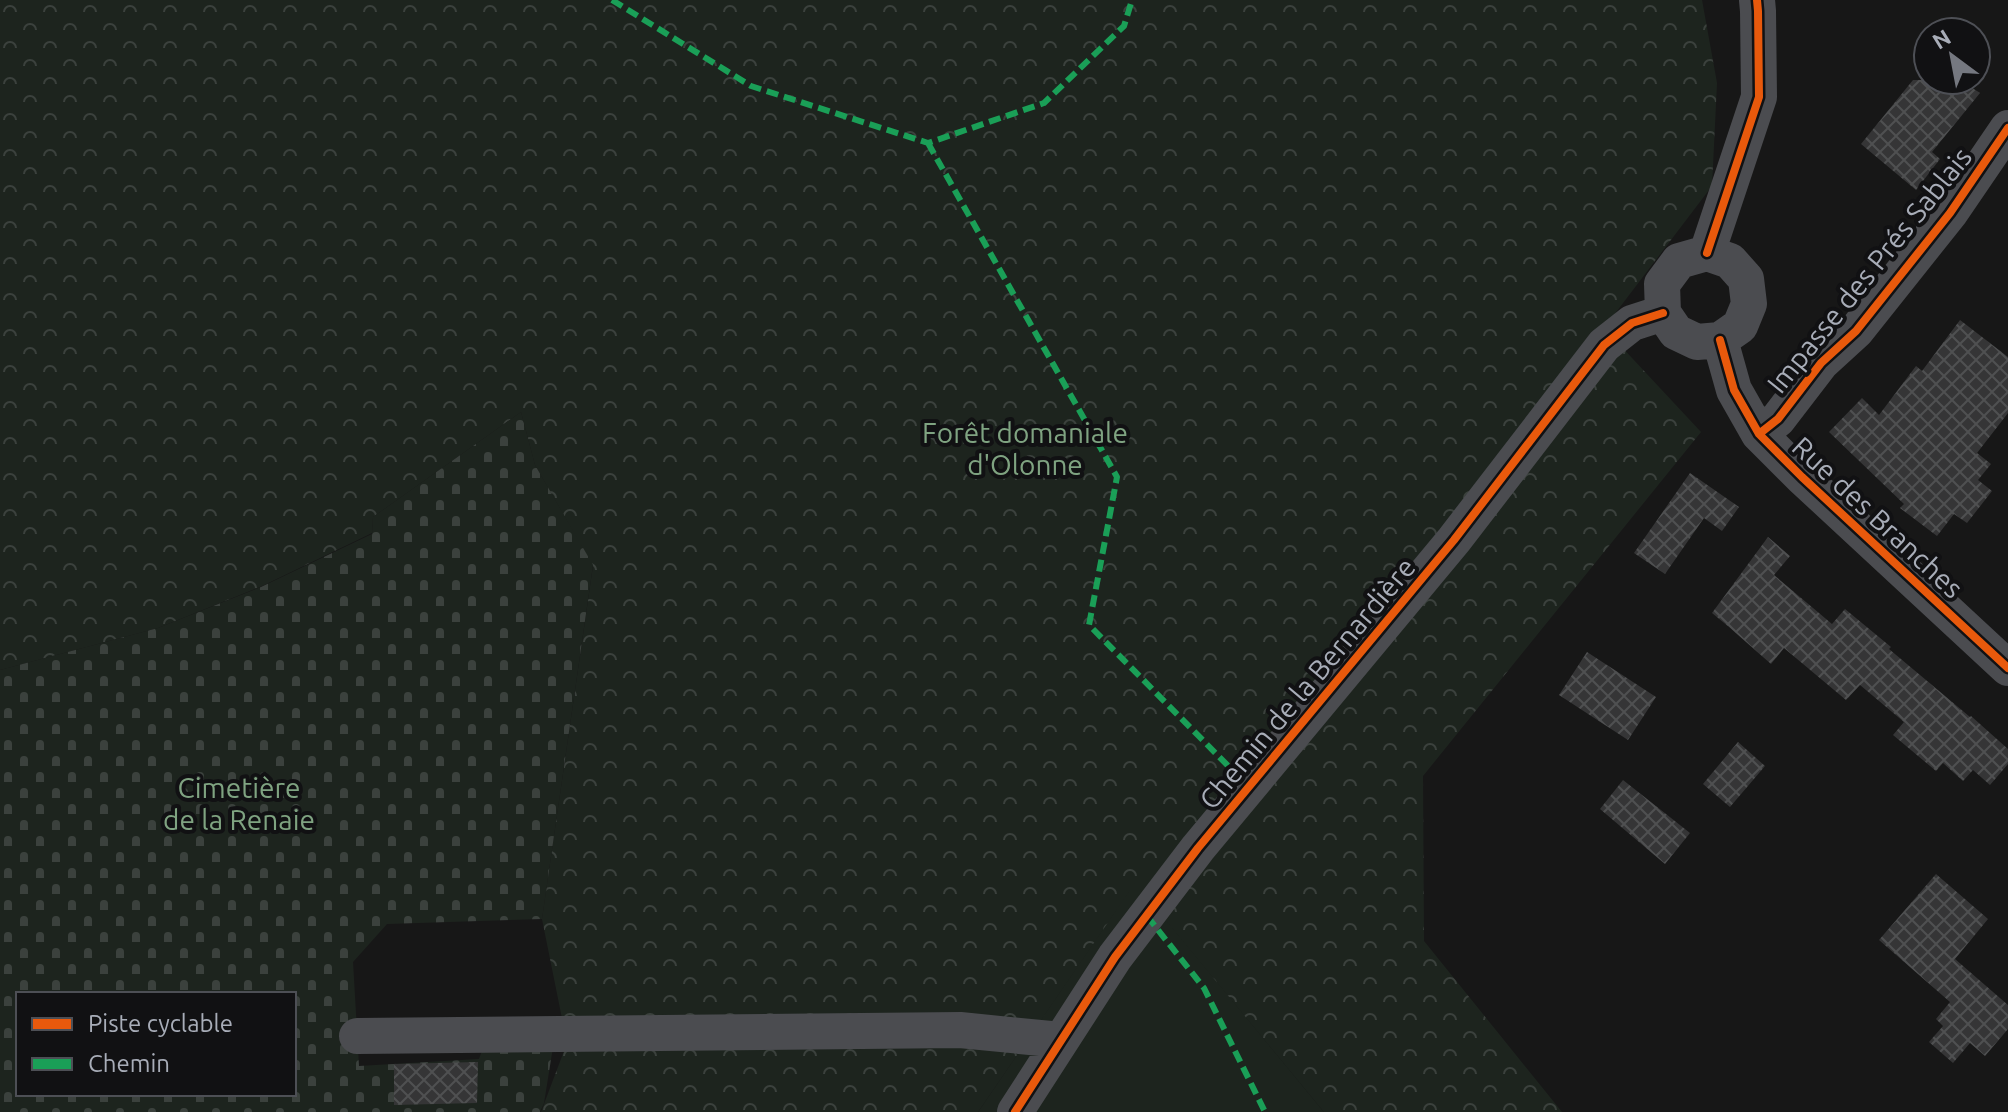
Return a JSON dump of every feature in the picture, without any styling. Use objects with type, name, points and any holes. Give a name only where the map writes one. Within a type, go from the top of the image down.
[{"type":"street","points":[[1707,253],[1759,97],[1757,0]]},
{"type":"street","name":"Impasse des Prés Sablais","points":[[1759,434],[1778,419],[1821,363],[1856,331],[1950,213],[2008,128]]},
{"type":"street","points":[[1707,253],[1730,261],[1746,279],[1749,304],[1740,326],[1720,340],[1697,342],[1676,332],[1663,313],[1662,284],[1679,261],[1707,253]]},
{"type":"street","name":"Chemin de la Bernardière","points":[[1015,1112],[1115,957],[1198,848],[1454,540],[1604,345],[1632,323],[1663,313]]},
{"type":"street","name":"Rue des Branches","points":[[1720,340],[1734,390],[1759,434],[2008,668]]},
{"type":"street","points":[[357,1036],[960,1030],[1061,1040]]},
{"type":"green space","name":"Forêt domaniale d'Olonne","points":[[0,0],[1702,0],[1717,83],[1712,186],[1604,328],[1701,432],[1423,776],[1424,941],[1562,1112],[1324,1112],[1135,883],[978,1112],[541,1112],[567,1043],[542,919],[593,566],[535,465],[521,412],[373,517],[372,533],[260,587],[158,628],[0,670]]},
{"type":"green space","name":"Cimetière de la Renaie","points":[[521,412],[535,465],[593,565],[542,919],[387,924],[353,962],[359,1066],[479,1059],[483,1048],[553,1047],[540,1112],[0,1112],[0,670],[158,628],[261,587],[372,534],[373,517]]},
{"type":"green space","points":[[1135,882],[1324,1112],[978,1112]]},
{"type":"building","points":[[1912,81],[1912,96],[1978,96],[1932,152],[1940,159],[1916,190],[1861,144]]},
{"type":"building","points":[[1960,320],[2008,357],[2008,413],[1977,453],[1991,464],[1978,480],[1992,491],[1967,523],[1954,514],[1937,536],[1900,508],[1904,504],[1829,432],[1862,398],[1879,415],[1916,366],[1922,371]]},
{"type":"building","points":[[1690,473],[1739,507],[1722,531],[1704,518],[1665,574],[1634,553]]},
{"type":"building","points":[[1768,537],[1790,556],[1774,575],[1832,624],[1845,609],[2008,749],[2008,764],[1990,785],[1973,770],[1963,781],[1943,763],[1936,771],[1893,735],[1904,722],[1860,685],[1846,700],[1784,648],[1771,664],[1712,613]]},
{"type":"building","points":[[1587,652],[1656,697],[1628,740],[1559,695]]},
{"type":"building","points":[[1738,742],[1765,766],[1730,807],[1703,784]]},
{"type":"building","points":[[1623,780],[1690,833],[1665,864],[1600,809]]},
{"type":"building","points":[[1936,874],[1988,919],[1955,959],[2008,1005],[2008,1029],[1985,1056],[1970,1043],[1953,1063],[1929,1042],[1943,1026],[1936,1019],[1950,1002],[1879,940]]},
{"type":"building","points":[[478,1062],[477,1103],[394,1105],[394,1064]]},
{"type":"marked path","points":[[612,0],[751,86],[928,143],[1044,103],[1124,26],[1132,0]]},
{"type":"marked path","points":[[928,143],[1117,477],[1089,625],[1249,787]]},
{"type":"marked path","points":[[1147,916],[1204,988],[1265,1112]]},
{"type":"cycle path","points":[[1707,253],[1759,97],[1757,0]]},
{"type":"cycle path","points":[[1759,434],[1778,419],[1821,363],[1856,331],[1950,213],[2008,128]]},
{"type":"cycle path","points":[[1015,1112],[1115,957],[1198,848],[1454,540],[1604,345],[1632,323],[1663,313]]},
{"type":"cycle path","points":[[1720,340],[1734,390],[1759,434],[2008,668]]}]
